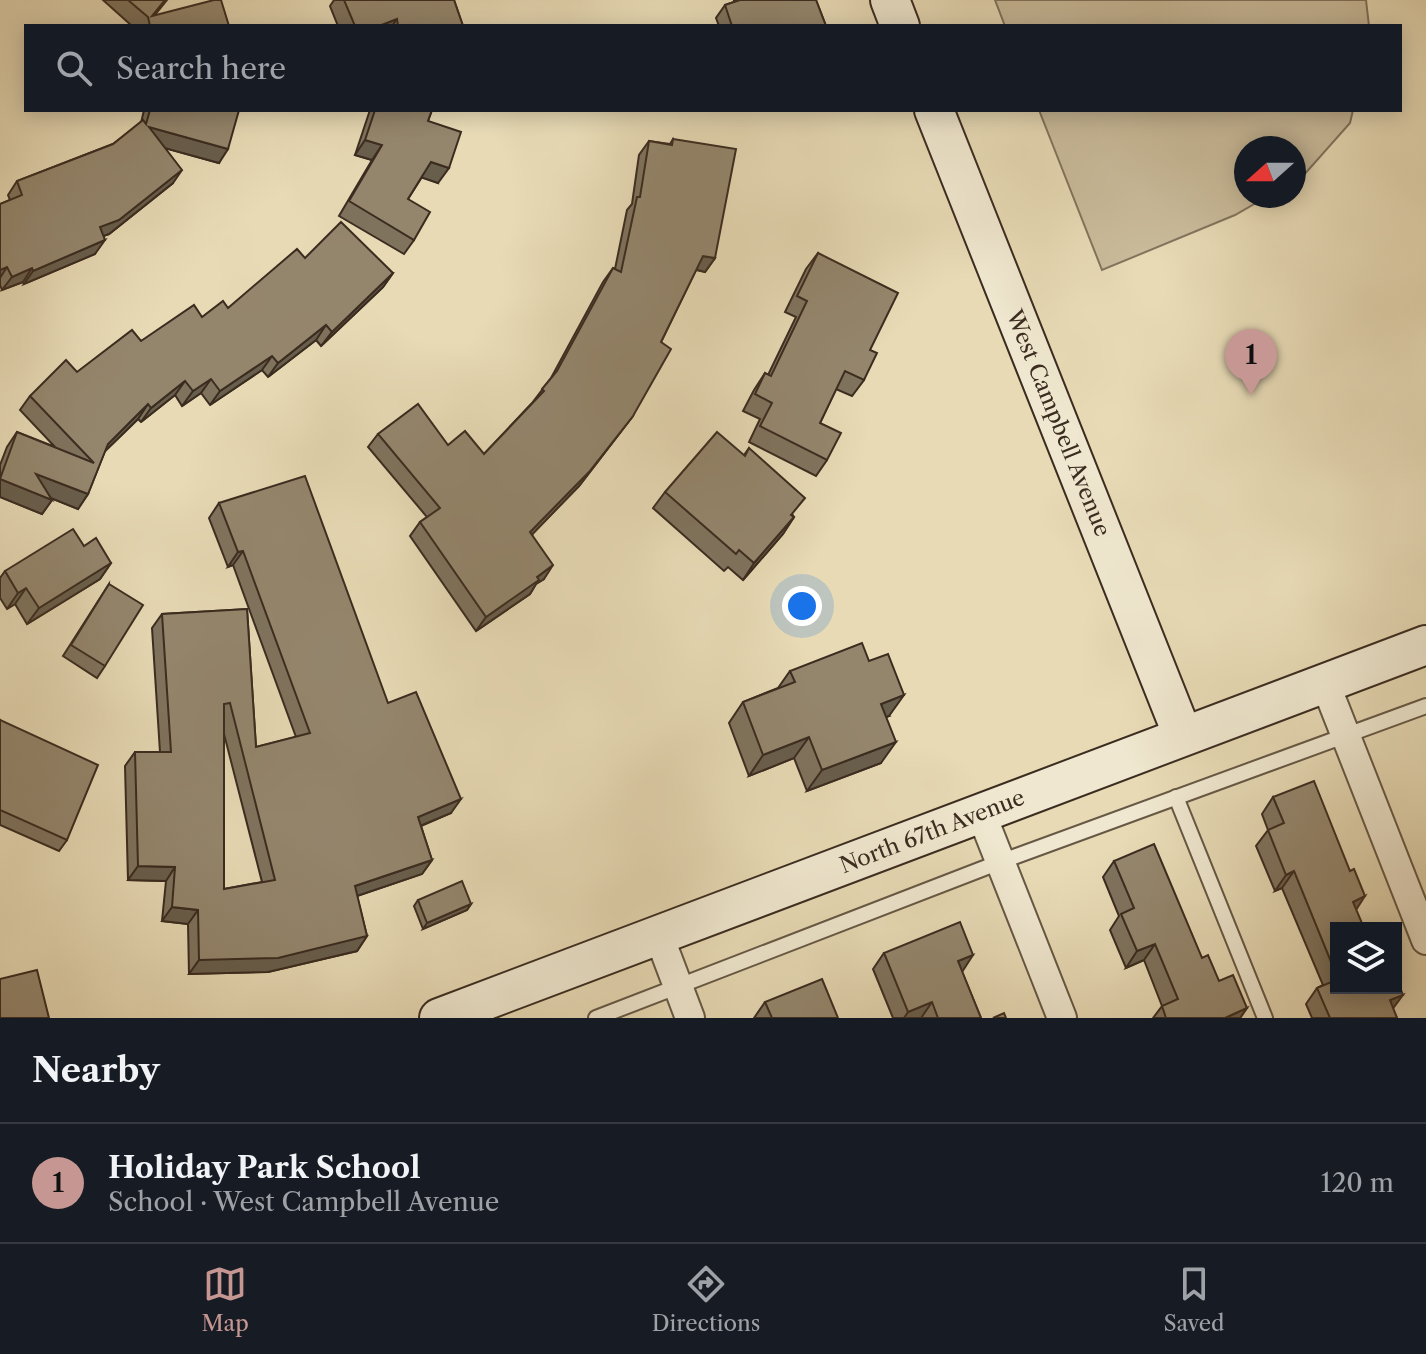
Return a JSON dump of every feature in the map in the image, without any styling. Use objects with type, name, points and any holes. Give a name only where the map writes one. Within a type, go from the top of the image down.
[{"type":"main road","points":[[890,0],[899,24]]},
{"type":"main road","name":"West Campbell Avenue","points":[[935,112],[1183,736]]},
{"type":"main road","name":"North 67th Avenue","points":[[439,1018],[1426,645]]},
{"type":"street","points":[[1325,683],[1426,940]]},
{"type":"street","points":[[981,813],[1062,1018]]},
{"type":"street","points":[[659,936],[690,1018]]},
{"type":"lane","points":[[596,1018],[1000,862],[1426,706]]},
{"type":"lane","points":[[1176,797],[1265,1018]]},
{"type":"shaded area","points":[[995,0],[1366,0],[1369,24],[1004,24]]},
{"type":"shaded area","points":[[1040,112],[1353,112],[1350,123],[1306,173],[1306,136],[1234,136],[1234,208],[1247,208],[1102,270]]},
{"type":"building","points":[[128,0],[165,0],[152,16],[221,0],[228,24],[150,24],[148,17]]},
{"type":"building","points":[[344,0],[454,0],[462,24],[398,24],[397,19],[384,24],[354,24]]},
{"type":"building","points":[[740,0],[816,0],[825,24],[731,24],[725,5]]},
{"type":"building","points":[[149,112],[238,112],[228,149],[149,127],[182,170],[119,220],[100,227],[105,240],[12,277],[7,267],[0,270],[0,204],[22,195],[17,181],[113,144],[143,120],[146,124]]},
{"type":"building","points":[[374,112],[431,112],[428,121],[461,132],[449,168],[431,162],[408,199],[430,212],[414,240],[349,201],[382,145],[365,140]]},
{"type":"building","points":[[673,139],[736,149],[715,258],[703,256],[661,342],[671,349],[633,416],[589,472],[530,532],[553,565],[537,577],[539,580],[486,617],[420,522],[440,508],[378,434],[418,404],[448,445],[465,431],[484,454],[544,391],[542,389],[557,371],[613,268],[621,272],[637,197],[640,197],[649,141],[672,145]]},
{"type":"building","points":[[341,222],[393,273],[332,332],[326,325],[278,363],[272,356],[220,391],[211,379],[193,391],[185,381],[151,408],[148,404],[108,444],[88,494],[36,474],[52,500],[0,479],[17,432],[94,463],[30,396],[66,360],[77,372],[132,330],[141,341],[194,305],[202,317],[223,301],[228,308],[297,249],[305,258]]},
{"type":"building","points":[[818,253],[898,293],[870,350],[877,353],[864,380],[845,371],[820,423],[841,433],[827,460],[760,426],[772,403],[755,394],[765,373],[771,376],[807,301],[797,296]]},
{"type":"building","points":[[717,432],[745,456],[749,448],[805,498],[791,515],[794,517],[754,563],[739,550],[736,554],[665,492]]},
{"type":"building","points":[[305,476],[388,703],[416,692],[461,799],[418,817],[432,860],[355,886],[367,936],[278,958],[199,960],[198,910],[172,907],[175,867],[138,866],[135,752],[171,752],[162,614],[247,609],[256,747],[310,733],[243,551],[238,552],[219,503]],"holes":[[[230,703],[275,880],[224,889],[224,704]]]},
{"type":"building","points":[[73,529],[84,546],[96,538],[111,563],[39,608],[26,588],[18,593],[5,571]]},
{"type":"building","points":[[109,584],[143,605],[105,666],[71,645]]},
{"type":"building","points":[[862,643],[869,661],[888,654],[904,695],[881,704],[896,742],[822,770],[809,737],[763,755],[743,702],[795,682],[790,671]]},
{"type":"building","points":[[0,720],[98,765],[67,840],[0,810]]},
{"type":"building","points":[[1314,781],[1350,871],[1354,869],[1365,896],[1353,902],[1361,922],[1330,922],[1330,959],[1294,871],[1286,875],[1268,830],[1284,823],[1273,797]]},
{"type":"building","points":[[1154,844],[1202,958],[1208,955],[1219,981],[1233,975],[1247,1008],[1225,1018],[1166,1018],[1162,1006],[1178,999],[1155,944],[1137,951],[1121,914],[1134,908],[1114,861]]},
{"type":"building","points":[[462,881],[471,904],[427,923],[418,900]]},
{"type":"building","points":[[960,922],[973,955],[958,961],[981,1018],[938,1018],[932,1002],[908,1012],[884,953]]},
{"type":"building","points":[[37,970],[49,1018],[0,1018],[0,979]]},
{"type":"building","points":[[822,979],[838,1018],[772,1018],[765,1002]]},
{"type":"building","points":[[1330,983],[1330,994],[1402,993],[1403,995],[1390,1000],[1397,1018],[1330,1018],[1317,988]]},
{"type":"place","name":"Holiday Park School","points":[[1251,395]]}]
